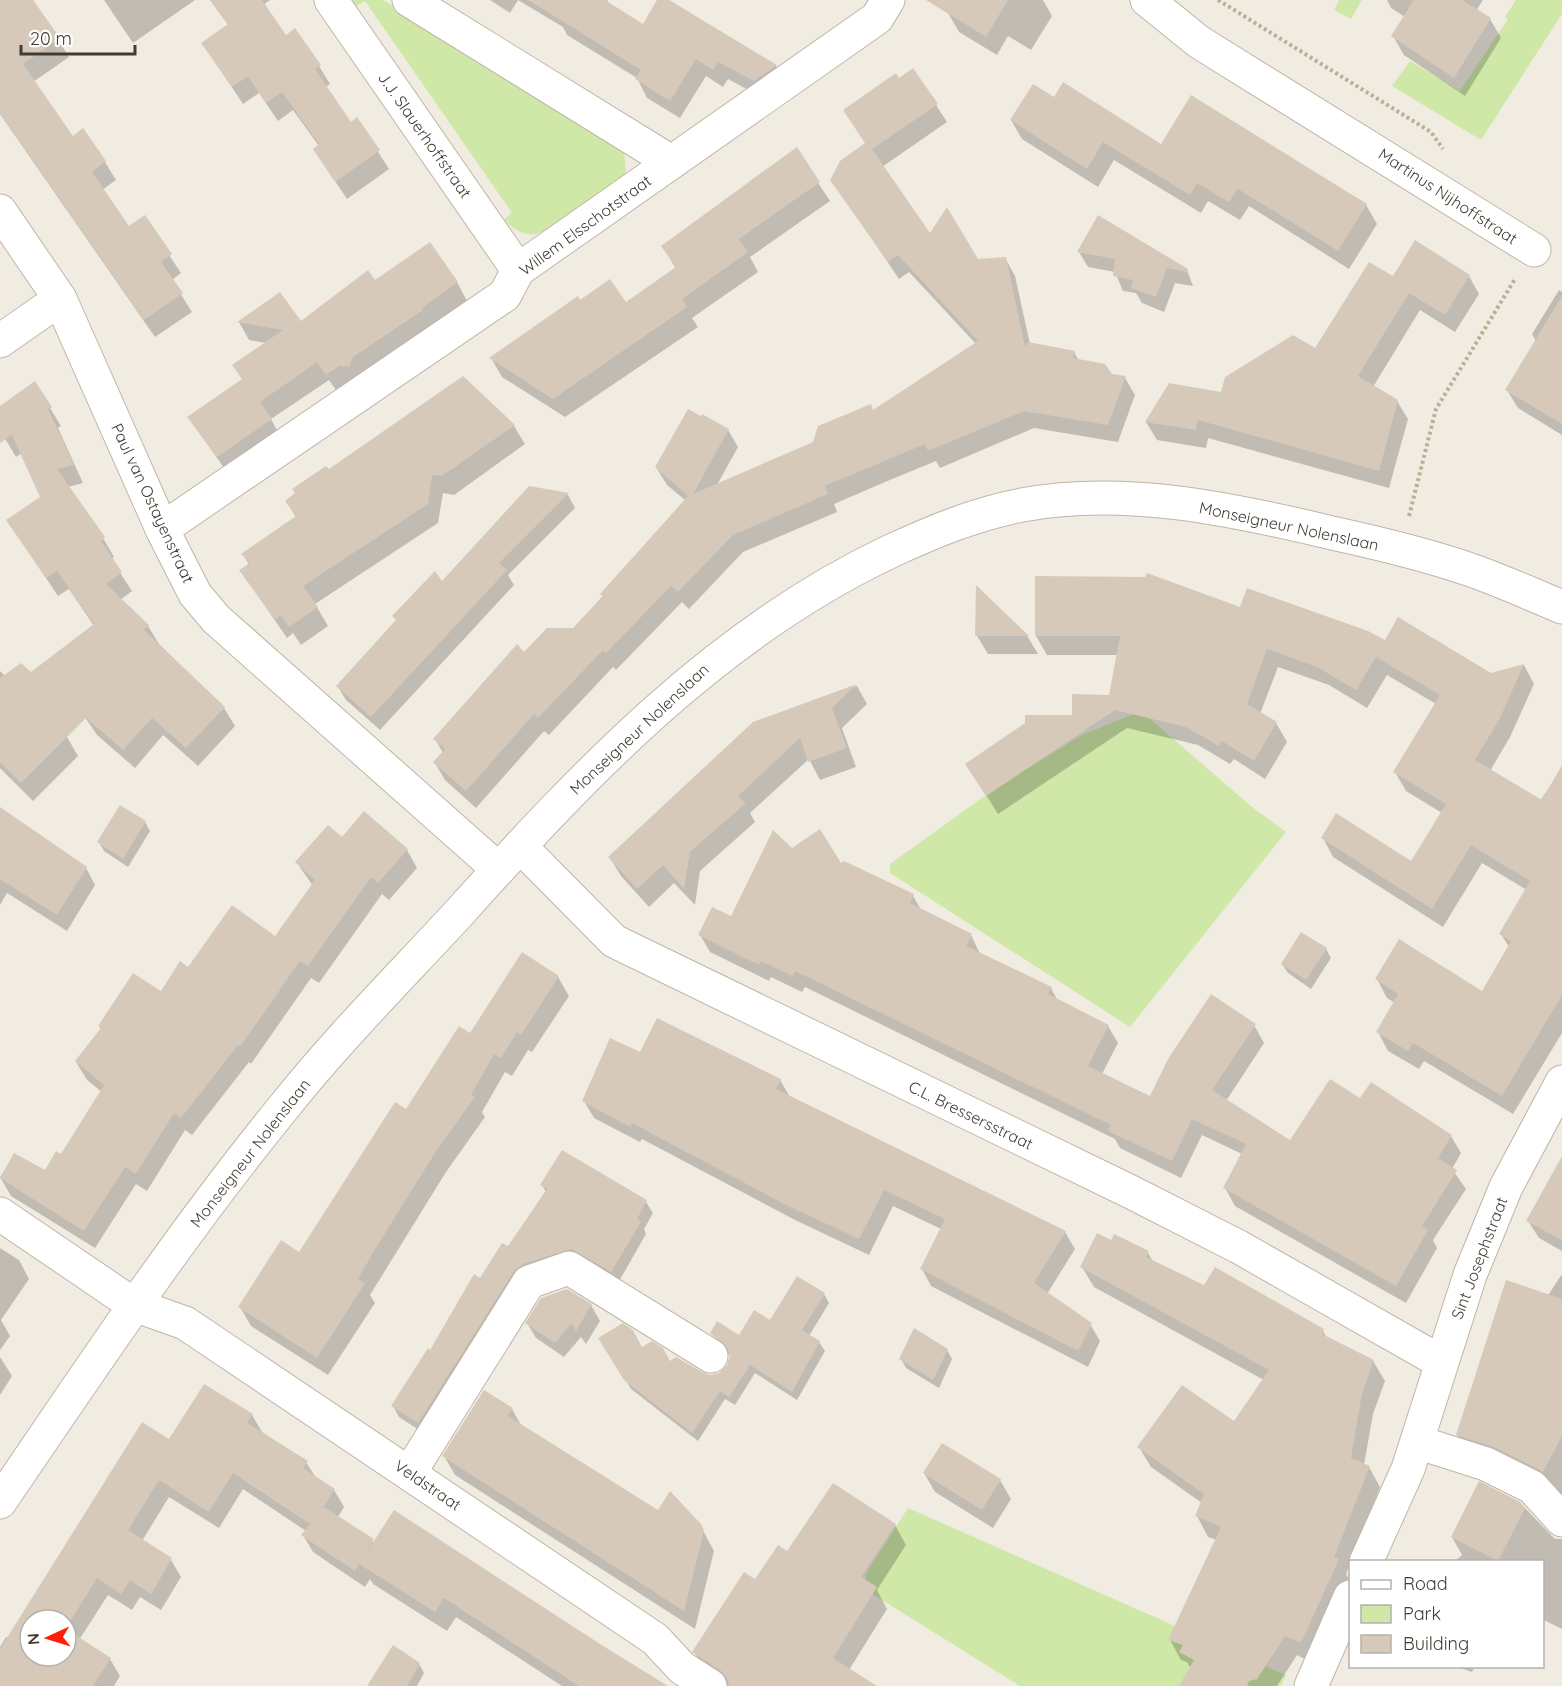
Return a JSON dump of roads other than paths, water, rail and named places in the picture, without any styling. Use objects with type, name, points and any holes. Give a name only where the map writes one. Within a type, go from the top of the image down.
[{"type":"street","name":"J.J. Slauerhoffstraat","points":[[331,0],[518,270]]},
{"type":"street","points":[[409,0],[671,162]]},
{"type":"street","name":"Willem Elsschotstraat","points":[[162,529],[505,295],[518,270],[877,18],[888,0]]},
{"type":"street","name":"Martinus Nijhoffstraat","points":[[1147,0],[1199,42],[1534,250]]},
{"type":"street","name":"Paul van Ostayenstraat","points":[[0,211],[60,299],[162,529],[195,594],[216,619],[498,869]]},
{"type":"street","points":[[0,340],[60,299]]},
{"type":"street","name":"Monseigneur Nolenslaan","points":[[0,1502],[134,1305],[284,1106],[498,869],[593,769],[669,698],[731,646],[786,608],[847,572],[927,535],[975,516],[1022,505],[1065,499],[1138,500],[1176,503],[1269,518],[1403,549],[1470,570],[1562,607]]},
{"type":"street","name":"C.L. Bressersstraat","points":[[520,846],[614,941],[1239,1247],[1442,1362]]},
{"type":"street","name":"Sint Josephstraat","points":[[1367,1560],[1408,1469],[1470,1275],[1506,1187],[1562,1082]]},
{"type":"street","name":"Veldstraat","points":[[0,1214],[134,1305],[185,1323],[410,1472],[655,1639],[682,1668],[710,1686]]},
{"type":"street","points":[[410,1472],[529,1282],[569,1268],[711,1356]]},
{"type":"street","points":[[1416,1442],[1486,1464],[1532,1487],[1562,1520]]},
{"type":"street","points":[[1311,1686],[1349,1599]]}]
